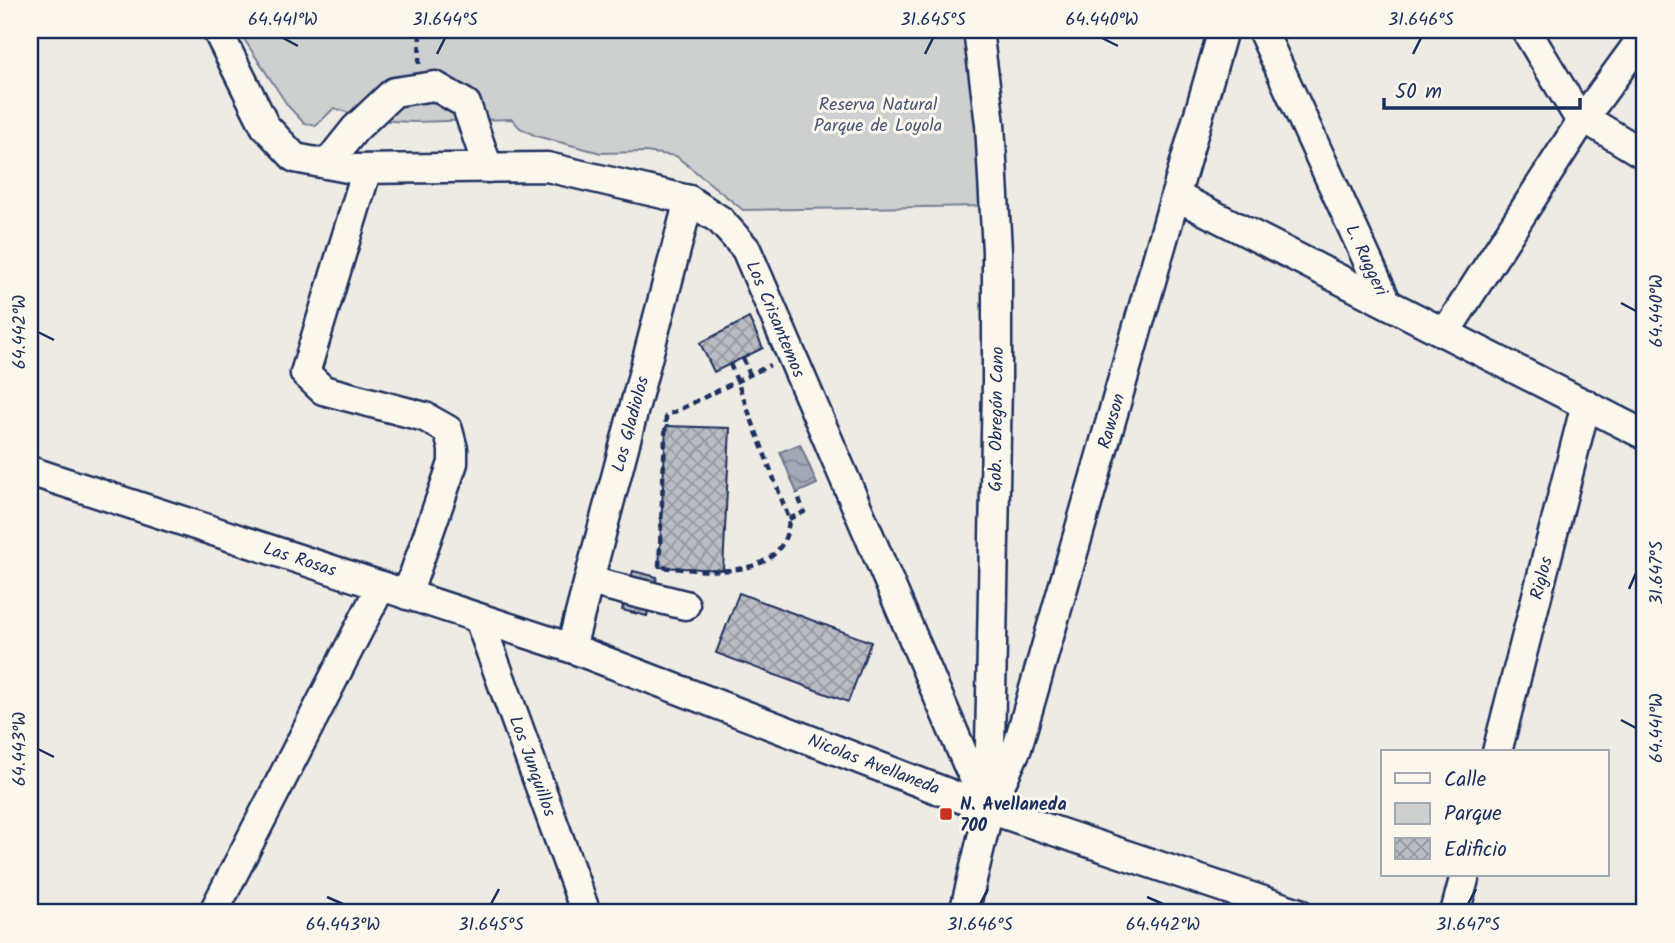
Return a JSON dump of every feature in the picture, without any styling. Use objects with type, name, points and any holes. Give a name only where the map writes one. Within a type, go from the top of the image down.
[{"type":"street","name":"Los Crisantemos","points":[[217,30],[265,125],[295,158],[353,169],[547,167],[689,200],[720,220],[746,249],[960,748],[989,808]]},
{"type":"street","name":"Gob. Obregón Cano","points":[[978,30],[990,124],[997,251],[989,808]]},
{"type":"street","name":"Rawson","points":[[989,808],[1017,748],[1223,30]]},
{"type":"street","name":"L. Ruggeri","points":[[1262,30],[1387,303],[1645,435]]},
{"type":"street","points":[[1526,30],[1576,113],[1645,155]]},
{"type":"street","points":[[1445,333],[1583,119],[1645,34]]},
{"type":"street","points":[[327,164],[355,129],[394,92],[435,86],[466,104],[488,168]]},
{"type":"street","points":[[213,913],[394,590],[453,463],[448,430],[425,417],[323,390],[305,373],[367,169]]},
{"type":"street","points":[[1175,196],[1387,303]]},
{"type":"street","name":"Los Gladiolos","points":[[571,648],[689,200]]},
{"type":"street","name":"Riglos","points":[[1498,750],[1586,404]]},
{"type":"street","name":"Las Rosas","points":[[30,471],[571,648]]},
{"type":"street","points":[[589,581],[685,605]]},
{"type":"street","name":"Los Junquillos","points":[[480,619],[586,913]]},
{"type":"street","name":"Nicolas Avellaneda","points":[[571,648],[989,808],[1299,913]]},
{"type":"street","points":[[964,913],[989,808]]},
{"type":"street","points":[[1455,913],[1465,876]]},
{"type":"path","points":[[743,358],[750,375]]},
{"type":"path","points":[[730,364],[737,381],[789,519],[788,532],[783,544],[772,556],[755,565],[731,570],[659,567],[666,416],[737,381],[750,375],[770,365]]},
{"type":"path","points":[[789,519],[804,512],[797,493]]},
{"type":"green space","name":"Reserva Natural Parque de Loyola","points":[[238,30],[968,30],[984,206],[743,210],[676,156],[645,152],[601,153],[536,136],[520,128],[512,119],[414,122],[370,120],[334,108],[316,126],[304,123],[288,106]]},
{"type":"water","points":[[800,444],[817,484],[797,493],[780,452]]},
{"type":"building","points":[[749,318],[763,348],[714,372],[700,343]]},
{"type":"building","points":[[666,426],[730,428],[723,570],[659,567]]},
{"type":"building","points":[[633,571],[657,577],[647,616],[622,610]]},
{"type":"building","points":[[739,593],[871,642],[848,702],[716,653]]},
{"type":"place","name":"N. Avellaneda 700","points":[[946,814]]}]
